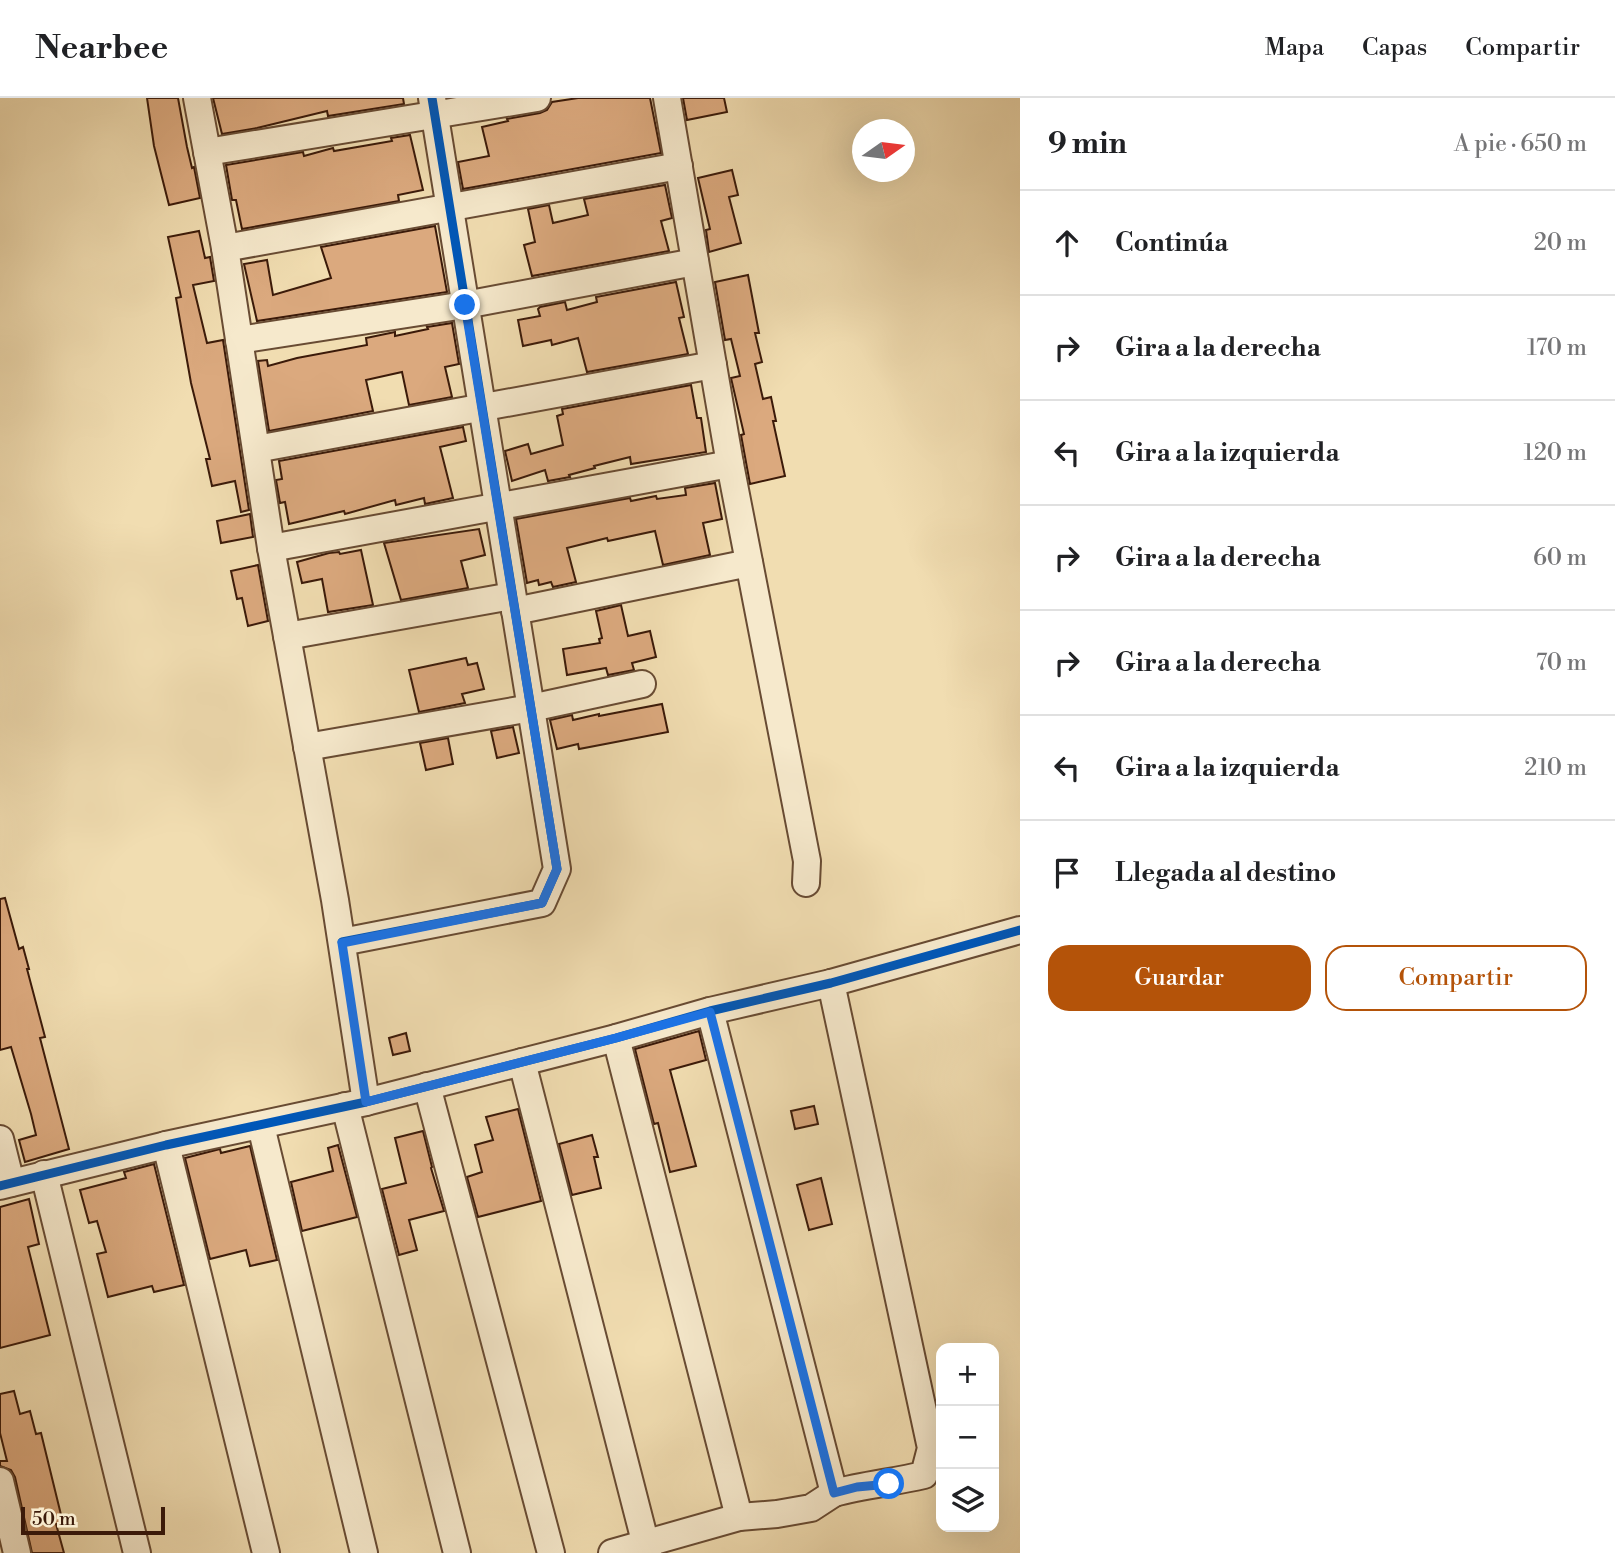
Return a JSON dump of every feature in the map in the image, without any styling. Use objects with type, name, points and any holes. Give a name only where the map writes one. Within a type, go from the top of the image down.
[{"type":"street","points":[[197,98],[225,248],[271,548],[342,943],[356,1104],[457,1553]]},
{"type":"street","points":[[206,152],[433,107],[537,98]]},
{"type":"street","points":[[667,98],[730,464],[807,861],[806,883]]},
{"type":"street","points":[[342,943],[542,903],[557,869],[433,107]]},
{"type":"street","points":[[225,248],[679,166]]},
{"type":"street","points":[[239,340],[465,305],[695,262]]},
{"type":"street","points":[[256,449],[713,365]]},
{"type":"street","points":[[271,548],[730,464]]},
{"type":"street","points":[[287,636],[514,603],[749,564]]},
{"type":"street","points":[[307,747],[531,708],[642,684]]},
{"type":"street","points":[[0,1139],[6,1184],[166,1145],[356,1104],[831,983],[1020,930]]},
{"type":"street","points":[[612,1553],[647,1548],[739,1517],[810,1508],[834,1493],[857,1487],[889,1484],[924,1475],[931,1448],[831,983]]},
{"type":"street","points":[[710,1012],[834,1493]]},
{"type":"street","points":[[616,1038],[739,1517]]},
{"type":"street","points":[[522,1062],[647,1548]]},
{"type":"street","points":[[427,1086],[551,1553]]},
{"type":"street","points":[[261,1125],[364,1553]]},
{"type":"street","points":[[166,1145],[266,1553]]},
{"type":"street","points":[[44,1174],[137,1553]]},
{"type":"street","points":[[0,1481],[17,1553]]},
{"type":"building","points":[[147,98],[178,98],[200,198],[169,205],[154,146]]},
{"type":"building","points":[[213,98],[403,98],[404,104],[328,116],[327,111],[222,134]]},
{"type":"building","points":[[578,98],[650,98],[661,153],[463,189],[458,162],[489,156],[482,127],[540,113],[547,110],[552,102]]},
{"type":"building","points":[[683,98],[724,98],[727,112],[687,120]]},
{"type":"building","points":[[410,135],[423,190],[398,195],[399,201],[242,229],[236,200],[232,200],[226,165],[303,152],[304,156],[333,148],[334,151],[392,141],[391,138]]},
{"type":"building","points":[[732,170],[738,195],[729,197],[741,243],[709,252],[706,230],[710,229],[698,178]]},
{"type":"building","points":[[665,185],[672,218],[661,221],[669,251],[532,276],[524,245],[535,242],[528,209],[549,205],[553,223],[588,215],[584,199]]},
{"type":"building","points":[[435,226],[447,292],[257,321],[244,264],[267,260],[273,295],[331,278],[321,247]]},
{"type":"building","points":[[199,231],[205,258],[210,257],[214,281],[193,285],[207,343],[223,340],[249,510],[241,512],[235,481],[212,486],[206,459],[210,459],[191,383],[176,298],[181,297],[168,237]]},
{"type":"building","points":[[748,275],[759,333],[755,333],[762,362],[755,364],[763,399],[771,397],[776,421],[773,421],[785,476],[750,484],[741,435],[744,434],[731,378],[740,376],[731,339],[725,340],[715,282]]},
{"type":"building","points":[[676,282],[684,317],[679,318],[688,354],[587,372],[578,338],[552,345],[551,340],[523,346],[518,320],[540,316],[540,307],[565,302],[567,310],[597,302],[596,297]]},
{"type":"building","points":[[452,323],[459,364],[445,367],[452,397],[409,405],[402,372],[366,380],[373,411],[269,431],[258,361],[267,360],[268,366],[367,345],[366,338],[395,332],[395,336]]},
{"type":"building","points":[[691,385],[697,418],[701,418],[706,452],[631,464],[630,457],[594,466],[595,468],[569,475],[570,477],[548,481],[545,470],[512,481],[505,451],[528,444],[531,454],[563,445],[557,416],[563,414],[562,409]]},
{"type":"building","points":[[463,427],[466,441],[440,447],[453,498],[425,504],[424,498],[396,505],[395,500],[345,514],[344,511],[289,524],[285,502],[280,503],[276,480],[282,479],[279,461]]},
{"type":"building","points":[[715,483],[722,519],[703,523],[710,555],[663,565],[655,531],[608,541],[607,538],[567,548],[576,582],[553,587],[551,582],[539,585],[538,580],[527,583],[516,519],[630,498],[631,501],[656,496],[657,499],[686,495],[685,488]]},
{"type":"building","points":[[250,514],[253,537],[221,543],[217,521]]},
{"type":"building","points":[[479,529],[485,555],[461,561],[468,588],[401,600],[384,543]]},
{"type":"building","points":[[361,550],[373,605],[328,612],[322,579],[302,583],[297,562],[329,553]]},
{"type":"building","points":[[258,565],[268,621],[248,626],[242,598],[237,599],[231,571]]},
{"type":"building","points":[[621,605],[628,636],[650,631],[656,657],[632,663],[634,670],[608,675],[606,668],[567,675],[563,649],[600,643],[599,639],[602,638],[596,611]]},
{"type":"building","points":[[466,658],[468,665],[477,663],[484,689],[462,694],[465,703],[419,712],[409,670]]},
{"type":"building","points":[[662,704],[668,732],[579,749],[578,744],[557,749],[550,720],[572,715],[573,720]]},
{"type":"building","points":[[513,727],[519,753],[497,758],[491,731]]},
{"type":"building","points":[[448,738],[453,764],[426,770],[420,743]]},
{"type":"building","points":[[5,898],[19,949],[23,947],[29,969],[45,1037],[40,1038],[69,1149],[25,1162],[19,1140],[36,1135],[11,1047],[0,1050],[0,899]]},
{"type":"building","points":[[699,1031],[706,1060],[670,1070],[696,1166],[670,1172],[658,1123],[654,1124],[635,1049]]},
{"type":"building","points":[[406,1033],[410,1051],[393,1055],[389,1038]]},
{"type":"building","points":[[814,1106],[818,1124],[795,1129],[791,1111]]},
{"type":"building","points":[[518,1109],[541,1201],[478,1217],[467,1177],[482,1172],[475,1145],[493,1140],[486,1117]]},
{"type":"building","points":[[423,1131],[444,1211],[409,1220],[417,1250],[399,1255],[382,1189],[406,1183],[395,1138]]},
{"type":"building","points":[[592,1135],[598,1157],[594,1157],[601,1188],[572,1195],[559,1144]]},
{"type":"building","points":[[338,1145],[357,1217],[302,1231],[291,1182],[333,1171],[328,1148]]},
{"type":"building","points":[[250,1146],[277,1260],[250,1266],[246,1250],[210,1259],[185,1158],[220,1149],[221,1153]]},
{"type":"building","points":[[154,1164],[184,1285],[154,1292],[152,1286],[108,1297],[97,1254],[106,1252],[97,1221],[89,1223],[80,1190],[126,1178],[124,1172]]},
{"type":"building","points":[[821,1178],[832,1224],[809,1230],[797,1185]]},
{"type":"building","points":[[29,1199],[39,1244],[28,1247],[50,1335],[0,1348],[0,1207]]},
{"type":"building","points":[[14,1391],[20,1414],[30,1411],[36,1434],[41,1433],[63,1523],[56,1524],[64,1553],[32,1553],[15,1477],[11,1470],[0,1466],[0,1461],[7,1461],[0,1433],[0,1394]]},
{"type":"cycle path","points":[[342,942],[542,903],[557,869],[432,98]]},
{"type":"cycle path","points":[[0,1186],[166,1145],[366,1102],[710,1011],[831,983],[1020,930]]},
{"type":"route","points":[[465,305],[557,869],[542,903],[342,943],[366,1102],[710,1012],[834,1493],[857,1487],[889,1484]]}]
